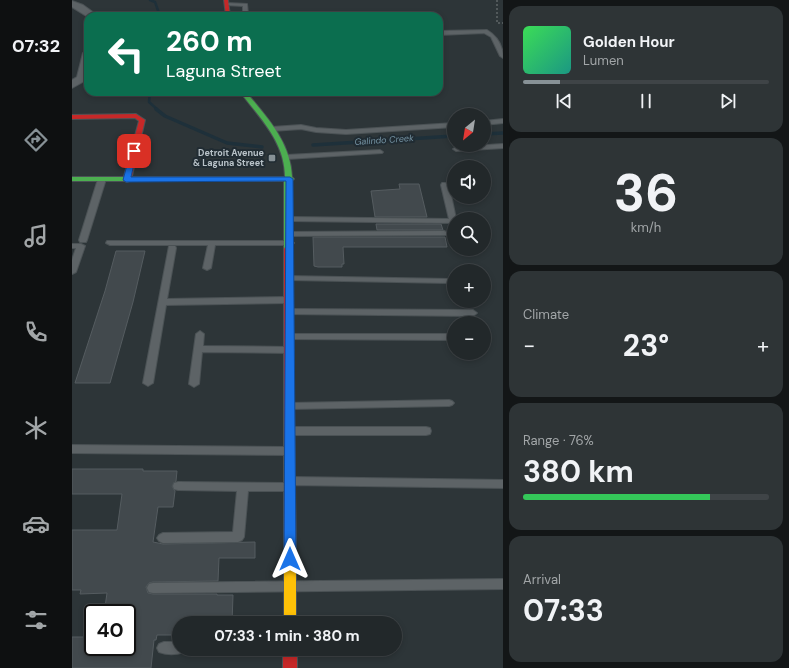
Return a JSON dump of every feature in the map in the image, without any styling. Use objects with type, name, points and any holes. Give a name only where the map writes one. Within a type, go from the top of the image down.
[{"type":"street","points":[[227,1],[228,12]]},
{"type":"street","points":[[72,4],[87,12]]},
{"type":"street","points":[[72,90],[78,90],[82,84],[84,74]]},
{"type":"street","points":[[246,96],[280,138],[288,157],[290,179],[290,616]]},
{"type":"street","points":[[72,117],[136,116],[142,120],[126,180]]},
{"type":"street","points":[[72,180],[290,179]]},
{"type":"street","points":[[290,656],[290,668]]},
{"type":"lane","points":[[227,1],[245,5],[246,12]]},
{"type":"lane","points":[[443,33],[485,31],[493,36],[503,56]]},
{"type":"lane","points":[[491,122],[503,121]]},
{"type":"lane","points":[[272,128],[301,127],[316,130],[346,132],[447,125]]},
{"type":"lane","points":[[491,147],[503,146]]},
{"type":"lane","points":[[288,157],[380,152]]},
{"type":"lane","points":[[83,240],[102,179]]},
{"type":"lane","points":[[290,219],[453,220],[445,185]]},
{"type":"lane","points":[[110,243],[212,243],[290,238],[444,233]]},
{"type":"lane","points":[[207,268],[212,243]]},
{"type":"lane","points":[[72,246],[81,246],[72,272]]},
{"type":"lane","points":[[148,383],[172,248]]},
{"type":"lane","points":[[290,278],[447,281]]},
{"type":"lane","points":[[162,302],[290,300]]},
{"type":"lane","points":[[290,312],[473,313]]},
{"type":"lane","points":[[194,384],[200,334]]},
{"type":"lane","points":[[290,337],[447,337]]},
{"type":"lane","points":[[198,349],[290,350]]},
{"type":"lane","points":[[290,406],[449,403]]},
{"type":"lane","points":[[290,431],[426,431]]},
{"type":"lane","points":[[72,449],[290,451]]},
{"type":"lane","points":[[178,486],[242,487],[290,484],[503,484]]},
{"type":"lane","points":[[162,538],[238,536],[242,487]]},
{"type":"lane","points":[[153,588],[503,584]]},
{"type":"lane","points":[[164,648],[172,648]]},
{"type":"path","points":[[497,0],[497,23],[503,23]]},
{"type":"building","points":[[399,184],[419,184],[427,217],[375,217],[371,191],[400,189]]},
{"type":"building","points":[[376,224],[441,224],[443,230],[377,230]]},
{"type":"building","points":[[313,237],[445,237],[447,247],[343,247],[344,264],[342,264],[342,267],[314,266]]},
{"type":"building","points":[[116,251],[145,251],[133,302],[110,383],[75,383],[105,291]]},
{"type":"building","points":[[72,469],[143,469],[143,471],[177,471],[176,481],[172,486],[175,491],[173,507],[158,507],[153,542],[163,544],[255,542],[255,558],[219,558],[218,581],[153,582],[149,583],[146,587],[148,593],[233,595],[232,616],[172,616],[172,635],[157,635],[156,640],[154,640],[151,668],[72,668],[72,637],[84,637],[84,656],[136,656],[136,604],[105,604],[107,593],[80,594],[81,590],[72,590],[72,530],[117,530],[122,494],[72,494]]},
{"type":"waterway","name":"Galindo Creek","points":[[150,0],[155,2],[159,12]]},
{"type":"waterway","name":"Galindo Creek","points":[[150,96],[149,102],[158,110]]},
{"type":"waterway","name":"Galindo Creek","points":[[156,109],[165,116],[227,143],[262,147]]},
{"type":"waterway","name":"Galindo Creek","points":[[491,134],[503,133]]},
{"type":"waterway","name":"Galindo Creek","points":[[313,145],[447,136]]},
{"type":"traffic: fast","points":[[246,96],[276,136],[281,145],[288,167],[288,249]]},
{"type":"traffic: fast","points":[[72,179],[290,179]]},
{"type":"traffic: slow","points":[[290,561],[290,616]]},
{"type":"traffic: jam","points":[[226,0],[228,12]]},
{"type":"traffic: jam","points":[[72,117],[136,116],[142,120],[127,180]]},
{"type":"traffic: jam","points":[[288,249],[290,561]]},
{"type":"traffic: jam","points":[[290,656],[290,668]]},
{"type":"place","name":"Detroit Avenue & Laguna Street","points":[[272,158]]},
{"type":"route","points":[[134,151],[126,180],[290,179],[290,559]]}]
